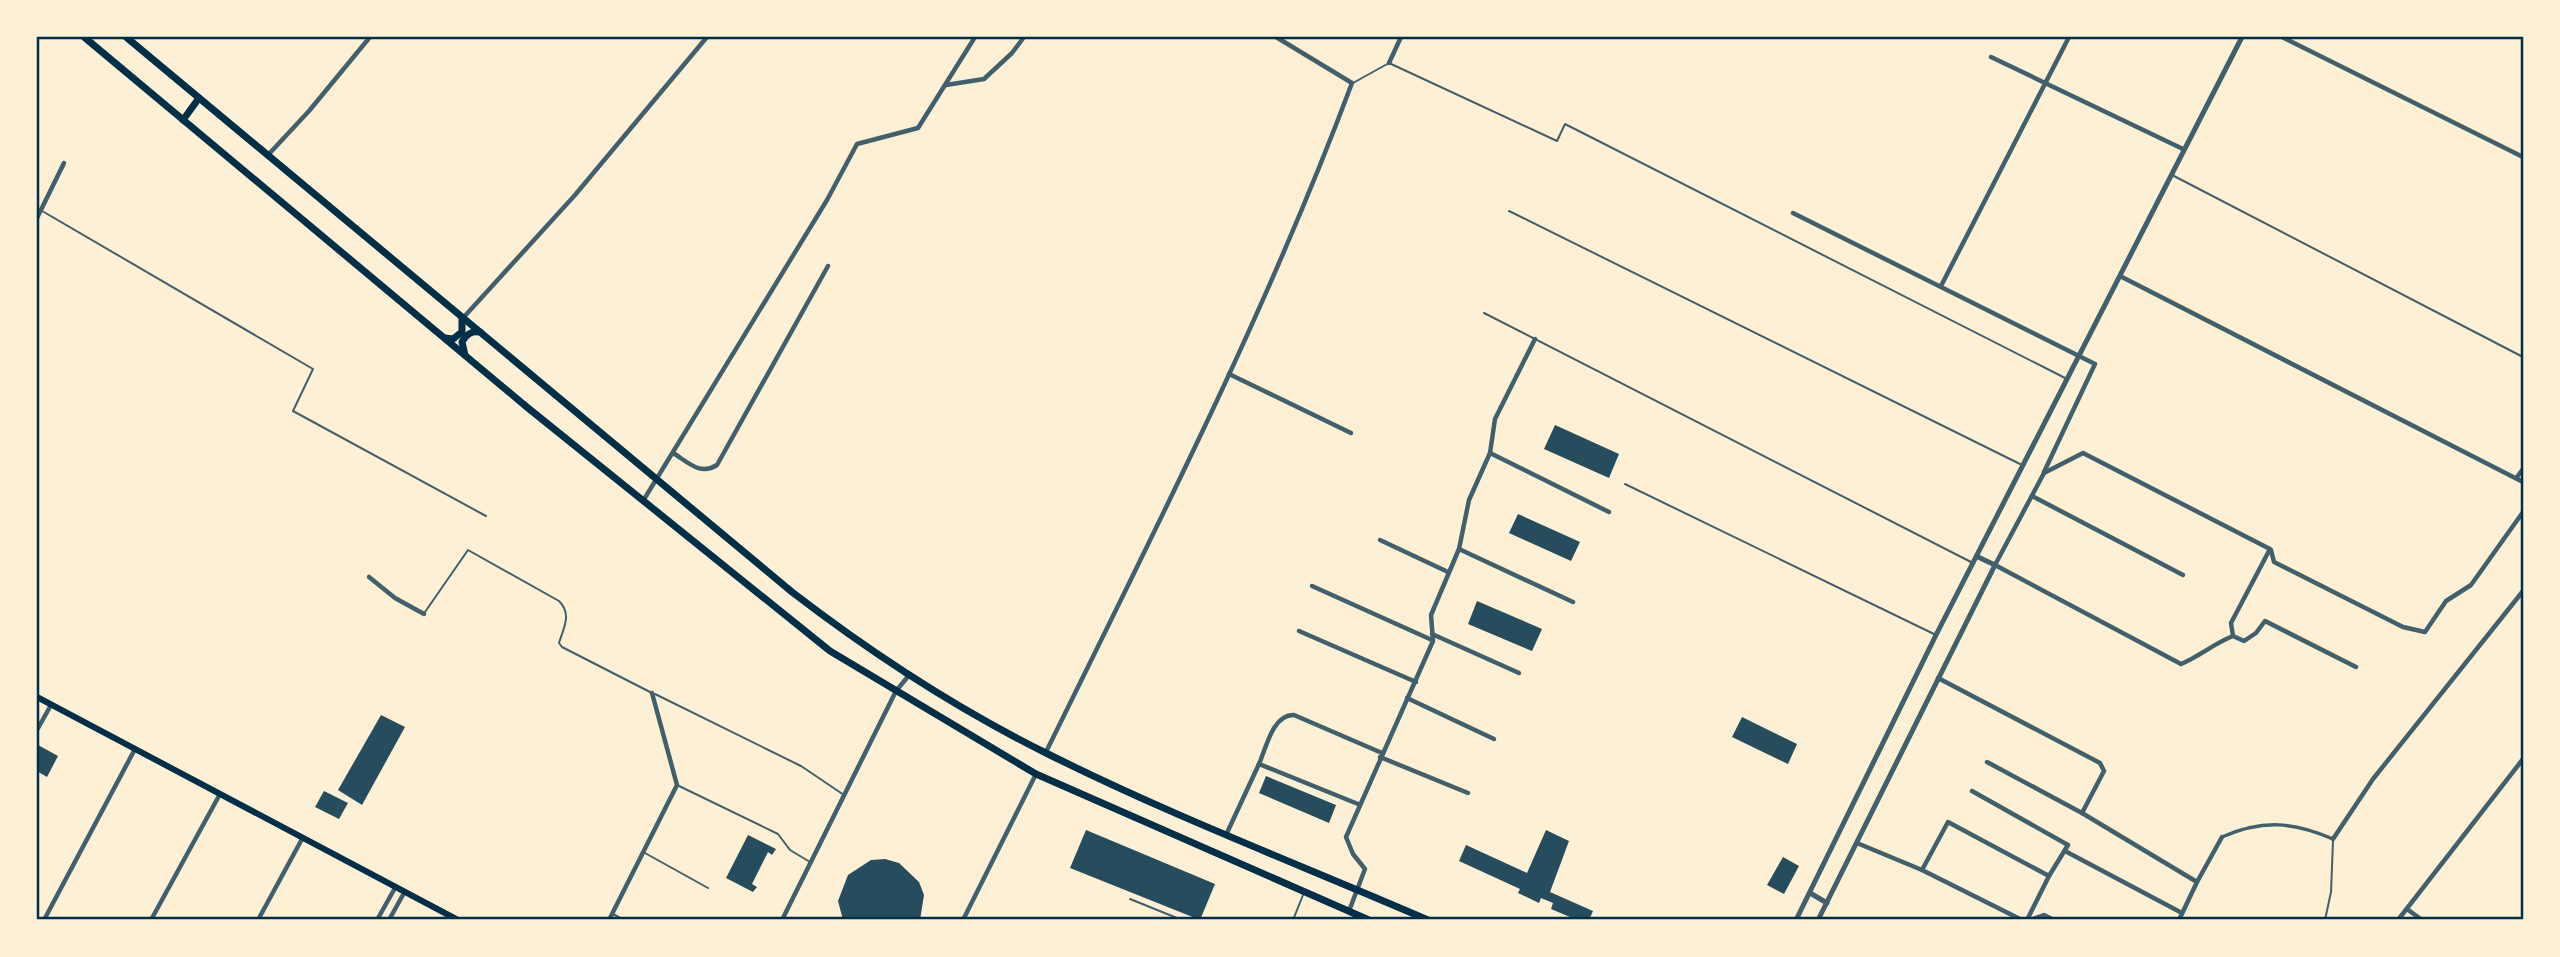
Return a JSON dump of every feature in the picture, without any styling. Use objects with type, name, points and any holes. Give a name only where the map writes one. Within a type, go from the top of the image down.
[{"type":"highway","points":[[84,37],[444,338],[830,651],[1036,774],[1369,920]]},
{"type":"highway","points":[[126,37],[657,480],[864,648],[1045,753],[1226,835],[1428,920]]},
{"type":"highway","points":[[183,120],[199,98]]},
{"type":"highway","points":[[444,338],[453,339],[462,332],[462,318]]},
{"type":"highway","points":[[465,355],[462,342],[464,337],[470,332],[481,332]]},
{"type":"main road","points":[[37,697],[458,920]]},
{"type":"street","points":[[267,155],[309,111],[370,37]]},
{"type":"street","points":[[462,318],[575,195],[707,37]]},
{"type":"street","points":[[643,501],[827,200],[857,144],[918,128],[975,37]]},
{"type":"street","points":[[945,85],[984,79],[1012,53],[1024,37]]},
{"type":"street","points":[[1045,753],[1229,374],[1286,250],[1352,83],[1276,37]]},
{"type":"street","points":[[1389,63],[1401,37]]},
{"type":"street","points":[[1941,286],[2068,37]]},
{"type":"street","points":[[1797,920],[1937,635],[2242,37]]},
{"type":"street","points":[[2282,37],[2523,157]]},
{"type":"street","points":[[1991,57],[2183,149]]},
{"type":"street","points":[[37,218],[38,210],[64,163]]},
{"type":"street","points":[[1793,213],[2095,364],[2044,473],[1995,565],[1818,920]]},
{"type":"street","points":[[673,453],[701,470],[708,471],[717,466],[828,266]]},
{"type":"street","points":[[2120,276],[2523,482]]},
{"type":"street","points":[[1349,912],[1365,869],[1353,854],[1346,837],[1358,804],[1433,640],[1431,615],[1459,549],[1469,500],[1490,453],[1495,419],[1535,339]]},
{"type":"street","points":[[1229,374],[1351,433]]},
{"type":"street","points":[[1490,453],[1609,512]]},
{"type":"street","points":[[2044,473],[2083,453],[2270,549],[2274,562],[2403,627],[2425,632],[2446,601],[2471,585],[2523,512]]},
{"type":"street","points":[[2517,477],[2523,469]]},
{"type":"street","points":[[2032,496],[2183,575]]},
{"type":"street","points":[[1380,540],[1448,572]]},
{"type":"street","points":[[1459,549],[1573,602]]},
{"type":"street","points":[[2233,636],[2231,623],[2270,549]]},
{"type":"street","points":[[1977,560],[1995,565],[2181,664],[2201,656],[2207,647],[2233,636],[2244,641],[2256,633],[2265,621],[2356,667]]},
{"type":"street","points":[[369,577],[395,598],[424,614]]},
{"type":"street","points":[[1312,586],[1433,640]]},
{"type":"street","points":[[2179,920],[2222,837],[2287,823],[2307,827],[2333,839],[2374,779],[2523,591]]},
{"type":"street","points":[[1299,631],[1416,682]]},
{"type":"street","points":[[1431,633],[1519,673]]},
{"type":"street","points":[[782,920],[896,691],[910,674]]},
{"type":"street","points":[[1938,678],[2100,762],[2104,771],[2082,813]]},
{"type":"street","points":[[609,920],[677,785],[652,693]]},
{"type":"street","points":[[1407,698],[1494,739]]},
{"type":"street","points":[[37,730],[51,705]]},
{"type":"street","points":[[1226,835],[1277,722],[1287,715],[1294,715],[1468,793]]},
{"type":"street","points":[[44,920],[135,749]]},
{"type":"street","points":[[2398,920],[2523,759]]},
{"type":"street","points":[[1987,762],[2082,813],[2197,882]]},
{"type":"street","points":[[1259,764],[1358,804]]},
{"type":"street","points":[[963,920],[1036,774]]},
{"type":"street","points":[[1972,791],[2068,845],[2026,920]]},
{"type":"street","points":[[151,920],[220,794]]},
{"type":"street","points":[[1922,870],[1948,822],[2049,876]]},
{"type":"street","points":[[258,920],[302,839]]},
{"type":"street","points":[[1857,843],[1922,870],[2026,920],[2044,915],[2054,920]]},
{"type":"street","points":[[2065,851],[2182,913]]},
{"type":"street","points":[[377,920],[395,888]]},
{"type":"street","points":[[389,920],[404,893]]},
{"type":"street","points":[[1810,893],[1827,903]]},
{"type":"street","points":[[2407,909],[2422,920]]},
{"type":"lane","points":[[1352,83],[1389,63],[1557,141],[1565,124],[2068,380]]},
{"type":"lane","points":[[2171,175],[2523,357]]},
{"type":"lane","points":[[38,210],[313,369],[293,411],[486,516]]},
{"type":"lane","points":[[1509,211],[2024,466]]},
{"type":"lane","points":[[1484,313],[1977,560]]},
{"type":"lane","points":[[1625,484],[1937,635]]},
{"type":"lane","points":[[424,614],[468,550],[559,601],[567,615],[559,643],[562,648],[800,766],[845,796]]},
{"type":"lane","points":[[677,785],[778,834],[790,850],[811,862]]},
{"type":"lane","points":[[2325,920],[2331,892],[2333,839]]},
{"type":"lane","points":[[644,853],[708,888]]},
{"type":"lane","points":[[1293,920],[1304,892]]},
{"type":"lane","points":[[1130,899],[1182,920]]},
{"type":"lane","points":[[612,914],[624,920]]},
{"type":"building","points":[[1555,425],[1619,454],[1609,478],[1544,449]]},
{"type":"building","points":[[1518,514],[1580,542],[1571,561],[1509,533]]},
{"type":"building","points":[[1477,601],[1542,629],[1532,651],[1468,624]]},
{"type":"building","points":[[381,715],[405,727],[362,805],[338,790]]},
{"type":"building","points":[[1742,717],[1797,744],[1788,764],[1732,737]]},
{"type":"building","points":[[38,745],[58,756],[47,777],[37,771]]},
{"type":"building","points":[[1266,776],[1336,805],[1329,823],[1259,793]]},
{"type":"building","points":[[324,791],[348,803],[339,819],[315,807]]},
{"type":"building","points":[[1086,830],[1215,884],[1200,920],[1070,868]]},
{"type":"building","points":[[1546,830],[1569,841],[1550,892],[1593,911],[1589,920],[1577,920],[1551,909],[1553,903],[1541,898],[1539,903],[1518,893],[1520,889],[1459,861],[1466,845],[1527,873]]},
{"type":"building","points":[[748,835],[776,849],[772,855],[768,852],[752,884],[757,887],[753,892],[726,878]]},
{"type":"building","points":[[1783,857],[1799,866],[1784,894],[1767,885]]},
{"type":"building","points":[[885,859],[899,863],[919,882],[924,895],[920,920],[843,920],[838,901],[848,875],[871,860]]}]
